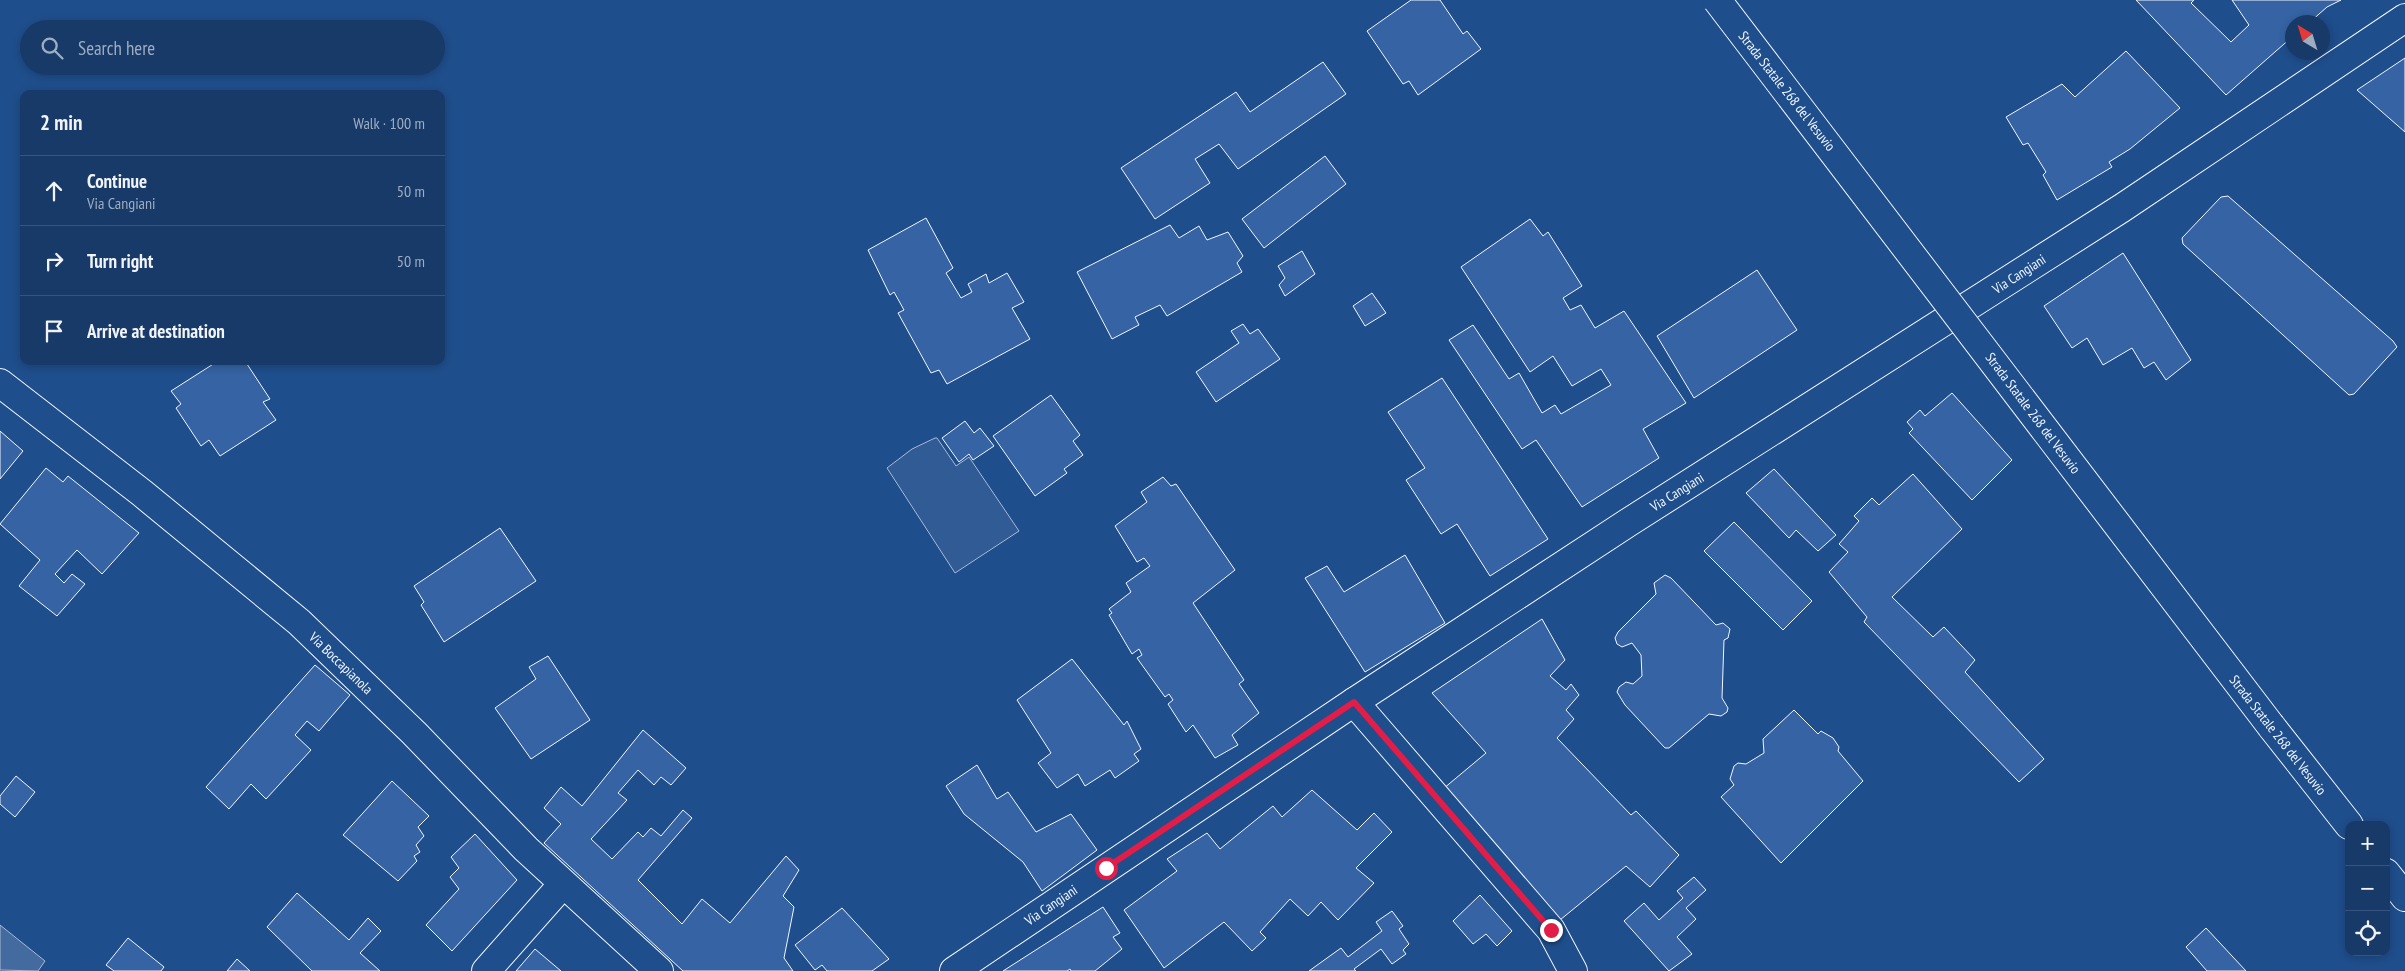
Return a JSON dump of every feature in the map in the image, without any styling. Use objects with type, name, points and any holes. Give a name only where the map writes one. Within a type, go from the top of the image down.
[{"type":"main road","name":"Strada Statale 268 del Vesuvio","points":[[1717,0],[2271,726],[2346,821]]},
{"type":"main road","name":"Via Cangiani","points":[[954,971],[1354,702],[1629,522],[2122,208],[2405,18]]},
{"type":"main road","name":"Via Boccapianola","points":[[0,383],[142,494],[299,622],[414,733],[526,849],[659,971]]},
{"type":"main road","points":[[1354,702],[1551,930],[1573,971]]},
{"type":"main road","points":[[2390,878],[2405,897]]},
{"type":"main road","points":[[486,971],[563,884]]},
{"type":"shaded area","points":[[937,438],[956,466],[969,457],[1019,531],[955,573],[887,468],[912,449]]},
{"type":"shaded area","points":[[0,925],[45,961],[38,971],[0,970]]},
{"type":"building","points":[[1411,0],[1440,0],[1463,34],[1467,31],[1481,49],[1418,95],[1409,81],[1403,84],[1367,31]]},
{"type":"building","points":[[2136,0],[2194,0],[2191,3],[2231,42],[2249,25],[2232,0],[2341,0],[2327,7],[2318,15],[2285,15],[2285,43],[2226,95]]},
{"type":"building","points":[[2126,51],[2180,108],[2130,149],[2109,162],[2112,167],[2057,200],[2043,175],[2046,172],[2028,143],[2023,145],[2006,117],[2062,84],[2075,97]]},
{"type":"building","points":[[2405,58],[2405,132],[2357,90]]},
{"type":"building","points":[[1323,62],[1346,94],[1238,169],[1219,144],[1195,159],[1210,183],[1155,219],[1121,168],[1236,92],[1250,112]]},
{"type":"building","points":[[1325,156],[1346,184],[1264,248],[1242,219]]},
{"type":"building","points":[[2228,196],[2393,341],[2397,347],[2354,394],[2349,395],[2183,244],[2182,238],[2221,197]]},
{"type":"building","points":[[926,218],[953,268],[946,273],[961,298],[972,292],[968,284],[986,274],[989,283],[1007,273],[1024,302],[1012,308],[1030,339],[947,384],[939,370],[931,373],[898,313],[904,310],[894,292],[890,295],[868,250]]},
{"type":"building","points":[[1530,219],[1543,236],[1548,232],[1582,286],[1563,298],[1570,310],[1581,305],[1595,328],[1624,311],[1686,403],[1643,429],[1659,458],[1582,507],[1536,440],[1522,449],[1449,340],[1473,325],[1509,379],[1519,373],[1542,413],[1555,405],[1561,414],[1611,385],[1601,369],[1572,386],[1553,356],[1530,372],[1461,267]]},
{"type":"building","points":[[1170,225],[1179,238],[1199,226],[1207,240],[1228,232],[1243,256],[1237,263],[1242,272],[1167,316],[1160,305],[1135,317],[1139,325],[1112,339],[1077,272]]},
{"type":"building","points":[[1302,251],[1315,274],[1285,296],[1279,285],[1285,278],[1278,266]]},
{"type":"building","points":[[2123,253],[2191,360],[2166,380],[2154,362],[2144,368],[2132,348],[2103,365],[2087,338],[2072,348],[2044,306]]},
{"type":"building","points":[[1757,270],[1797,330],[1694,398],[1657,336]]},
{"type":"building","points":[[1372,293],[1386,313],[1365,326],[1353,306]]},
{"type":"building","points":[[1243,324],[1250,334],[1258,329],[1280,359],[1216,402],[1196,372],[1239,343],[1231,331]]},
{"type":"building","points":[[212,365],[248,365],[270,399],[263,402],[276,420],[220,456],[209,440],[201,446],[176,408],[181,404],[171,391]]},
{"type":"building","points":[[1442,378],[1548,539],[1490,576],[1457,524],[1441,534],[1406,480],[1425,468],[1388,412]]},
{"type":"building","points":[[1952,393],[2012,460],[1972,500],[1909,433],[1913,429],[1907,422],[1920,410],[1925,416]]},
{"type":"building","points":[[1051,395],[1080,435],[1073,441],[1083,455],[1064,469],[1067,473],[1035,496],[993,436]]},
{"type":"building","points":[[965,421],[974,433],[980,428],[994,446],[973,460],[969,454],[959,462],[942,438]]},
{"type":"building","points":[[0,431],[23,451],[0,479]]},
{"type":"building","points":[[46,468],[63,482],[68,476],[139,533],[102,574],[77,550],[55,574],[64,583],[72,574],[85,584],[57,616],[19,586],[40,560],[0,524]]},
{"type":"building","points":[[1774,469],[1836,535],[1818,551],[1796,530],[1789,538],[1746,493]]},
{"type":"building","points":[[1913,474],[1962,529],[1892,597],[1933,637],[1944,627],[1975,660],[1965,672],[2044,759],[2019,782],[1864,622],[1867,617],[1829,572],[1848,552],[1839,544],[1859,521],[1854,516],[1872,498],[1879,505]]},
{"type":"building","points":[[1163,477],[1171,486],[1176,484],[1235,570],[1193,603],[1244,680],[1239,684],[1259,713],[1232,735],[1238,745],[1215,758],[1193,725],[1186,732],[1168,704],[1173,700],[1169,694],[1165,697],[1137,658],[1142,655],[1139,649],[1132,654],[1109,615],[1112,613],[1109,609],[1131,592],[1126,583],[1150,566],[1144,558],[1137,562],[1115,526],[1147,502],[1141,492]]},
{"type":"building","points":[[1734,522],[1812,601],[1783,630],[1704,551]]},
{"type":"building","points":[[500,528],[536,581],[444,642],[421,605],[424,602],[414,586]]},
{"type":"building","points":[[1405,555],[1445,623],[1365,672],[1305,578],[1327,566],[1344,592]]},
{"type":"building","points":[[1665,575],[1671,578],[1716,625],[1723,623],[1730,629],[1728,638],[1724,640],[1722,698],[1728,708],[1727,712],[1721,716],[1709,714],[1669,748],[1665,748],[1625,705],[1617,692],[1619,687],[1626,682],[1633,684],[1642,676],[1641,655],[1632,643],[1622,647],[1617,644],[1615,638],[1618,632],[1656,594],[1654,583]]},
{"type":"building","points":[[1542,619],[1565,660],[1550,676],[1566,690],[1571,684],[1579,695],[1566,710],[1574,719],[1557,738],[1631,815],[1636,811],[1679,855],[1650,887],[1626,866],[1560,920],[1443,789],[1486,753],[1432,693]]},
{"type":"building","points":[[548,656],[590,720],[531,759],[495,708],[536,679],[529,667]]},
{"type":"building","points":[[1072,659],[1124,725],[1127,721],[1141,749],[1134,754],[1139,761],[1115,778],[1110,770],[1085,786],[1078,774],[1057,788],[1038,763],[1051,753],[1017,700]]},
{"type":"building","points":[[315,665],[350,695],[319,731],[307,721],[295,735],[311,750],[266,799],[251,784],[229,809],[206,787]]},
{"type":"building","points":[[1794,710],[1818,734],[1821,731],[1833,738],[1839,747],[1838,751],[1863,781],[1781,863],[1721,797],[1734,785],[1730,779],[1734,766],[1738,763],[1746,764],[1764,753],[1763,739]]},
{"type":"building","points":[[643,730],[686,768],[671,785],[661,777],[654,785],[638,770],[618,793],[627,800],[591,839],[612,859],[638,832],[643,837],[651,828],[661,836],[683,810],[692,818],[638,880],[682,924],[702,899],[730,923],[786,856],[799,870],[783,896],[794,907],[784,958],[793,971],[683,971],[544,843],[561,824],[544,808],[561,787],[582,806]]},
{"type":"building","points":[[977,765],[997,799],[1008,792],[1036,832],[1071,814],[1097,850],[1042,891],[1023,862],[964,814],[946,786]]},
{"type":"building","points":[[16,776],[35,792],[15,817],[0,804],[0,796]]},
{"type":"building","points":[[392,781],[429,816],[418,827],[424,836],[416,845],[420,852],[414,856],[417,861],[398,881],[343,835]]},
{"type":"building","points":[[1312,790],[1357,830],[1374,813],[1392,832],[1356,868],[1374,883],[1338,920],[1321,902],[1308,916],[1290,899],[1260,932],[1266,938],[1252,951],[1224,922],[1164,968],[1124,910],[1177,871],[1167,859],[1207,833],[1220,849],[1273,806],[1282,817]]},
{"type":"building","points":[[475,834],[517,880],[452,951],[426,925],[459,889],[450,877],[459,868],[451,857]]},
{"type":"building","points":[[1694,877],[1706,890],[1686,908],[1696,919],[1677,937],[1692,954],[1669,971],[1624,921],[1644,903],[1659,920],[1683,898],[1677,891]]},
{"type":"building","points":[[297,893],[349,940],[368,918],[381,931],[360,953],[380,971],[312,971],[267,927]]},
{"type":"building","points":[[1480,895],[1512,931],[1497,946],[1486,934],[1473,944],[1453,921]]},
{"type":"building","points":[[1103,907],[1120,933],[1113,937],[1122,949],[1095,971],[1071,971],[1070,969],[1067,971],[1003,971]]},
{"type":"building","points":[[842,908],[889,959],[872,971],[827,971],[822,965],[815,970],[795,945]]},
{"type":"building","points":[[1392,911],[1403,926],[1399,929],[1409,944],[1403,950],[1406,954],[1392,964],[1381,949],[1354,969],[1356,971],[1309,971],[1341,948],[1348,957],[1382,931],[1376,922]]},
{"type":"building","points":[[2206,928],[2246,971],[2207,971],[2186,947]]},
{"type":"building","points":[[128,938],[164,967],[161,971],[114,971],[106,965]]},
{"type":"building","points":[[535,949],[561,971],[516,971]]},
{"type":"building","points":[[237,959],[250,971],[227,971]]},
{"type":"route","points":[[1106,868],[1354,702],[1551,930]]}]
